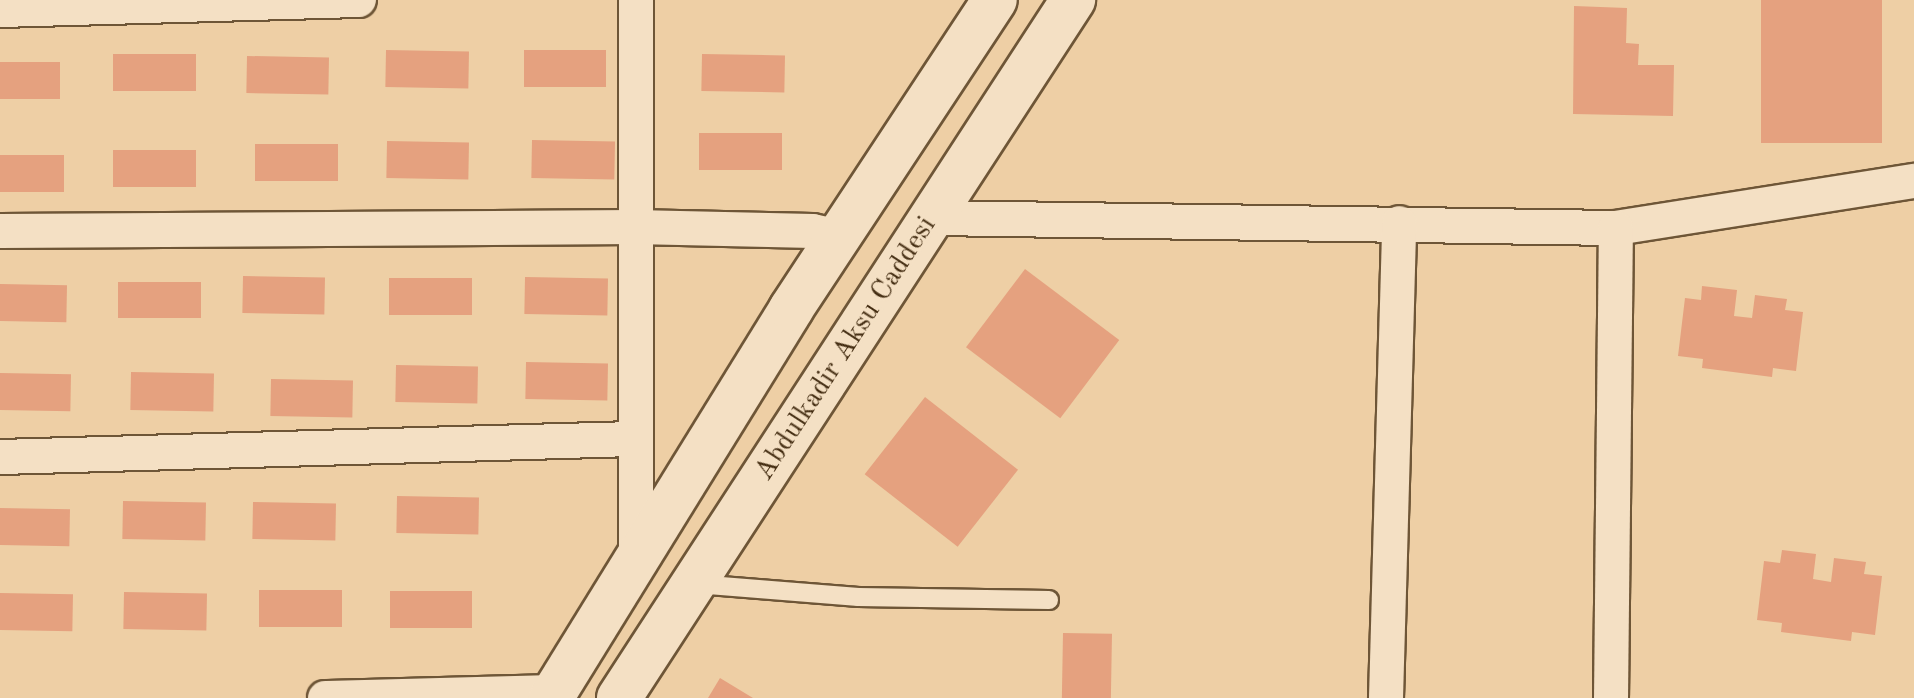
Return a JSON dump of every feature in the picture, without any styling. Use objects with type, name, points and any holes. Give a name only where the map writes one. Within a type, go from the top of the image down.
[{"type":"main road","points":[[553,695],[636,568],[838,237],[995,0]]},
{"type":"main road","name":"Abdulkadir Aksu Caddesi","points":[[619,698],[1073,0]]},
{"type":"street","points":[[0,10],[359,0]]},
{"type":"street","points":[[636,0],[636,568]]},
{"type":"street","points":[[933,218],[1616,228],[1914,181]]},
{"type":"street","points":[[1386,698],[1399,223]]},
{"type":"street","points":[[0,231],[635,227],[813,231],[838,237]]},
{"type":"street","points":[[1611,698],[1616,228]]},
{"type":"street","points":[[0,457],[634,439]]},
{"type":"street","points":[[325,698],[553,695]]},
{"type":"lane","points":[[693,584],[858,597],[1049,600]]},
{"type":"building","points":[[1761,0],[1882,0],[1882,143],[1761,143]]},
{"type":"building","points":[[1574,6],[1627,8],[1626,43],[1639,44],[1638,65],[1674,65],[1673,116],[1573,114]]},
{"type":"building","points":[[386,50],[469,51],[468,88],[385,87]]},
{"type":"building","points":[[524,50],[606,50],[606,87],[524,87]]},
{"type":"building","points":[[113,54],[196,54],[196,91],[113,91]]},
{"type":"building","points":[[702,54],[785,55],[784,92],[701,91]]},
{"type":"building","points":[[247,56],[329,57],[328,94],[246,93]]},
{"type":"building","points":[[0,62],[60,62],[60,99],[0,99]]},
{"type":"building","points":[[699,133],[782,133],[782,170],[699,170]]},
{"type":"building","points":[[532,140],[615,141],[614,179],[531,178]]},
{"type":"building","points":[[387,141],[469,142],[468,179],[386,178]]},
{"type":"building","points":[[255,144],[338,144],[338,181],[255,181]]},
{"type":"building","points":[[113,150],[196,150],[196,187],[113,187]]},
{"type":"building","points":[[0,155],[64,155],[64,192],[0,192]]},
{"type":"building","points":[[1025,269],[1119,340],[1060,418],[966,347]]},
{"type":"building","points":[[243,276],[325,277],[324,314],[242,313]]},
{"type":"building","points":[[525,277],[608,278],[607,315],[524,314]]},
{"type":"building","points":[[389,278],[472,278],[472,315],[389,315]]},
{"type":"building","points":[[118,282],[201,282],[201,318],[118,318]]},
{"type":"building","points":[[0,284],[67,285],[66,322],[0,321]]},
{"type":"building","points":[[1702,286],[1737,290],[1734,316],[1752,318],[1755,295],[1787,299],[1785,310],[1803,312],[1796,371],[1773,368],[1772,377],[1702,368],[1703,359],[1678,356],[1685,298],[1701,300]]},
{"type":"building","points":[[526,362],[608,363],[607,400],[525,399]]},
{"type":"building","points":[[396,365],[478,366],[477,403],[395,402]]},
{"type":"building","points":[[131,372],[214,373],[213,411],[130,410]]},
{"type":"building","points":[[0,373],[71,374],[70,411],[0,410]]},
{"type":"building","points":[[271,379],[353,380],[352,417],[270,416]]},
{"type":"building","points":[[925,397],[1018,470],[958,547],[865,474]]},
{"type":"building","points":[[397,496],[479,497],[478,534],[396,533]]},
{"type":"building","points":[[123,501],[206,502],[205,540],[122,539]]},
{"type":"building","points":[[253,502],[336,503],[335,540],[252,539]]},
{"type":"building","points":[[0,508],[70,509],[69,546],[0,545]]},
{"type":"building","points":[[1782,550],[1816,554],[1813,579],[1831,582],[1834,558],[1866,562],[1864,574],[1882,576],[1875,635],[1852,632],[1851,641],[1781,632],[1782,623],[1757,620],[1764,561],[1780,563]]},
{"type":"building","points":[[259,590],[342,590],[342,627],[259,627]]},
{"type":"building","points":[[390,591],[472,591],[472,628],[390,628]]},
{"type":"building","points":[[124,592],[207,593],[206,630],[123,629]]},
{"type":"building","points":[[0,593],[73,594],[72,631],[0,630]]},
{"type":"building","points":[[1063,633],[1112,634],[1111,698],[1062,698]]},
{"type":"building","points":[[720,678],[753,698],[708,698]]}]
